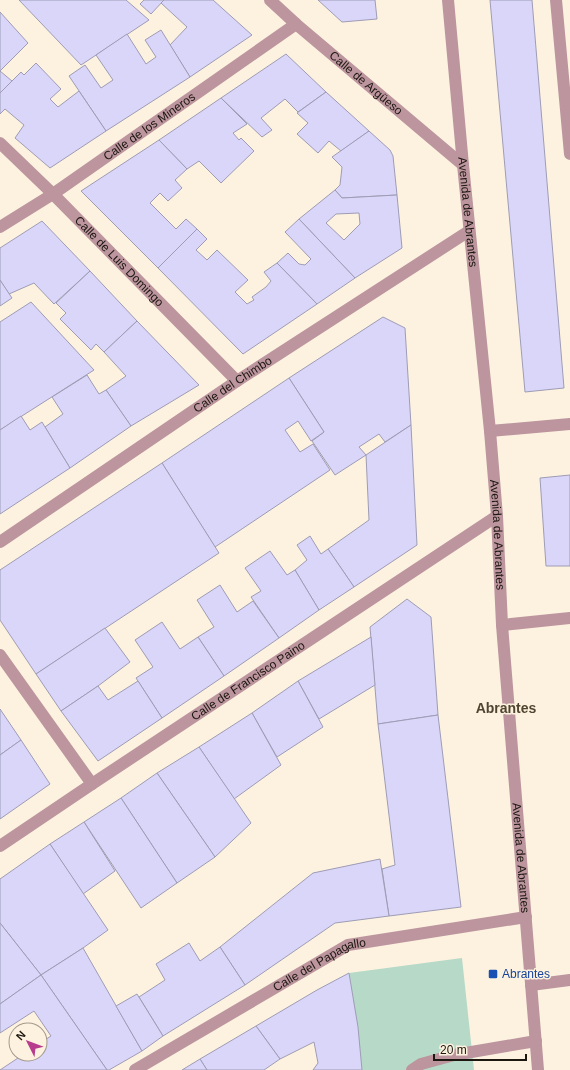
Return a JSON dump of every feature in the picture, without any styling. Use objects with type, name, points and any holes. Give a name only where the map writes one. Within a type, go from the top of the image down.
[{"type":"street","name":"Calle de Argüeso","points":[[270,0],[296,24],[463,165]]},
{"type":"street","name":"Avenida de Abrantes","points":[[448,0],[469,231],[490,431],[497,516],[502,626],[538,1070]]},
{"type":"street","points":[[556,0],[570,154]]},
{"type":"street","name":"Calle de los Mineros","points":[[0,227],[53,194],[296,24]]},
{"type":"street","name":"Calle de Luis Domingo","points":[[0,143],[53,194],[237,381]]},
{"type":"street","name":"Calle del Chimbo","points":[[0,542],[237,381],[469,231]]},
{"type":"street","points":[[490,431],[570,424]]},
{"type":"street","name":"Calle de Francisco Paino","points":[[0,846],[497,516]]},
{"type":"street","points":[[502,626],[570,618]]},
{"type":"street","points":[[0,655],[92,784]]},
{"type":"street","name":"Calle del Papagallo","points":[[135,1070],[348,945],[526,917]]},
{"type":"street","points":[[531,985],[570,980]]},
{"type":"street","points":[[412,1070],[421,1064],[454,1055],[536,1041]]},
{"type":"green space","points":[[462,958],[474,1070],[362,1070],[349,973]]},
{"type":"building","points":[[19,0],[126,0],[149,20],[81,65]]},
{"type":"building","points":[[144,0],[164,0],[151,14],[140,4]]},
{"type":"building","points":[[164,0],[213,0],[252,35],[190,77],[170,45],[187,27],[161,3]]},
{"type":"building","points":[[318,0],[375,0],[377,19],[342,22]]},
{"type":"building","points":[[490,0],[532,0],[564,388],[525,392]]},
{"type":"building","points":[[0,12],[28,43],[0,71]]},
{"type":"building","points":[[161,30],[190,77],[106,131],[69,76],[85,65],[101,88],[113,80],[96,55],[127,34],[146,64],[156,57],[145,40]]},
{"type":"building","points":[[286,54],[326,92],[298,112],[285,99],[261,118],[272,130],[262,137],[221,98]]},
{"type":"building","points":[[36,63],[61,89],[50,99],[58,107],[79,91],[106,131],[50,168],[15,138],[24,125],[5,109],[0,114],[0,93],[21,72],[24,75]]},
{"type":"building","points":[[0,71],[12,81],[0,93]]},
{"type":"building","points":[[326,92],[369,131],[341,151],[329,141],[318,153],[297,134],[308,123],[297,113]]},
{"type":"building","points":[[221,98],[247,124],[233,133],[239,140],[241,138],[254,151],[221,183],[199,161],[187,169],[159,140]]},
{"type":"building","points":[[369,131],[390,150],[393,156],[397,195],[342,198],[335,190],[340,185],[342,167],[332,157]]},
{"type":"building","points":[[159,140],[187,169],[175,180],[182,188],[168,201],[160,193],[150,203],[176,229],[186,219],[197,229],[158,268],[81,191]]},
{"type":"building","points":[[335,190],[342,198],[397,195],[402,248],[355,278],[299,219]],"holes":[[[359,213],[360,224],[344,240],[326,223],[336,214]]]},
{"type":"building","points":[[299,219],[355,278],[317,304],[277,263],[288,253],[299,264],[305,265],[311,259],[285,232]]},
{"type":"building","points":[[42,221],[90,271],[54,304],[34,283],[9,294],[0,280],[0,248]]},
{"type":"building","points":[[197,229],[207,239],[196,250],[207,260],[217,250],[248,280],[235,292],[247,304],[254,300],[252,297],[266,287],[271,281],[264,272],[277,263],[317,304],[243,354],[158,268]]},
{"type":"building","points":[[90,271],[137,321],[104,352],[96,344],[91,350],[60,319],[66,313],[56,303]]},
{"type":"building","points":[[0,280],[12,298],[0,306]]},
{"type":"building","points":[[31,302],[94,370],[0,430],[0,322]]},
{"type":"building","points":[[383,317],[405,328],[411,425],[385,442],[379,434],[359,447],[366,455],[335,475],[312,441],[324,432],[289,378]]},
{"type":"building","points":[[137,321],[199,385],[131,426],[106,390],[126,376],[104,352]]},
{"type":"building","points":[[87,375],[99,394],[106,390],[131,426],[70,468],[45,427],[63,414],[52,397]]},
{"type":"building","points":[[289,378],[324,432],[311,441],[298,421],[285,430],[300,452],[313,444],[330,470],[215,547],[162,463]]},
{"type":"building","points":[[21,416],[30,430],[42,422],[70,468],[0,514],[0,430]]},
{"type":"building","points":[[411,425],[417,545],[354,587],[328,549],[369,520],[366,455]]},
{"type":"building","points":[[162,463],[219,553],[36,674],[0,620],[0,570]]},
{"type":"building","points":[[570,475],[570,566],[546,566],[540,478]]},
{"type":"building","points":[[310,536],[321,554],[328,549],[354,587],[319,610],[295,570],[307,560],[297,545]]},
{"type":"building","points":[[270,551],[287,575],[295,570],[319,610],[279,638],[251,597],[261,591],[245,568]]},
{"type":"building","points":[[220,585],[237,612],[253,601],[279,638],[224,676],[198,637],[214,627],[197,600]]},
{"type":"building","points":[[407,599],[431,617],[438,715],[378,724],[370,627]]},
{"type":"building","points":[[162,622],[180,649],[198,637],[224,676],[162,718],[136,678],[153,667],[135,640]]},
{"type":"building","points":[[105,628],[130,662],[61,711],[36,674]]},
{"type":"building","points":[[371,637],[375,685],[319,719],[298,681]]},
{"type":"building","points":[[138,681],[162,718],[98,761],[61,711],[98,686],[108,700]]},
{"type":"building","points":[[298,681],[323,727],[277,757],[252,713]]},
{"type":"building","points":[[0,709],[21,740],[0,755]]},
{"type":"building","points":[[252,713],[281,765],[234,799],[199,747]]},
{"type":"building","points":[[438,715],[461,907],[389,916],[382,869],[395,865],[378,724]]},
{"type":"building","points":[[21,740],[50,784],[0,819],[0,755]]},
{"type":"building","points":[[199,747],[251,823],[215,857],[157,773]]},
{"type":"building","points":[[157,773],[215,857],[177,883],[121,798]]},
{"type":"building","points":[[121,798],[177,883],[141,908],[84,822]]},
{"type":"building","points":[[84,822],[115,871],[83,894],[50,844]]},
{"type":"building","points":[[50,844],[108,930],[41,975],[0,923],[0,879]]},
{"type":"building","points":[[380,859],[389,916],[335,923],[245,985],[220,947],[313,873]]},
{"type":"building","points":[[0,923],[41,975],[0,1004]]},
{"type":"building","points":[[189,943],[200,961],[220,947],[245,985],[163,1036],[139,997],[165,980],[156,964]]},
{"type":"building","points":[[83,948],[142,1051],[109,1070],[107,1070],[41,975]]},
{"type":"building","points":[[349,973],[358,1027],[362,1070],[313,1070],[318,1063],[314,1042],[280,1059],[256,1026]]},
{"type":"building","points":[[41,975],[107,1070],[0,1070],[12,1062],[48,1062],[48,1038],[51,1036],[48,1032],[48,1022],[41,1022],[34,1011],[17,1022],[8,1022],[8,1028],[0,1033],[0,1004]]},
{"type":"building","points":[[137,994],[163,1036],[142,1051],[116,1006]]},
{"type":"building","points":[[256,1026],[280,1059],[264,1070],[207,1070],[200,1059]]},
{"type":"building","points":[[200,1059],[207,1070],[182,1070]]},
{"type":"place","name":"Abrantes","points":[[493,974]]},
{"type":"district","name":"Abrantes","points":[[506,708]]}]
